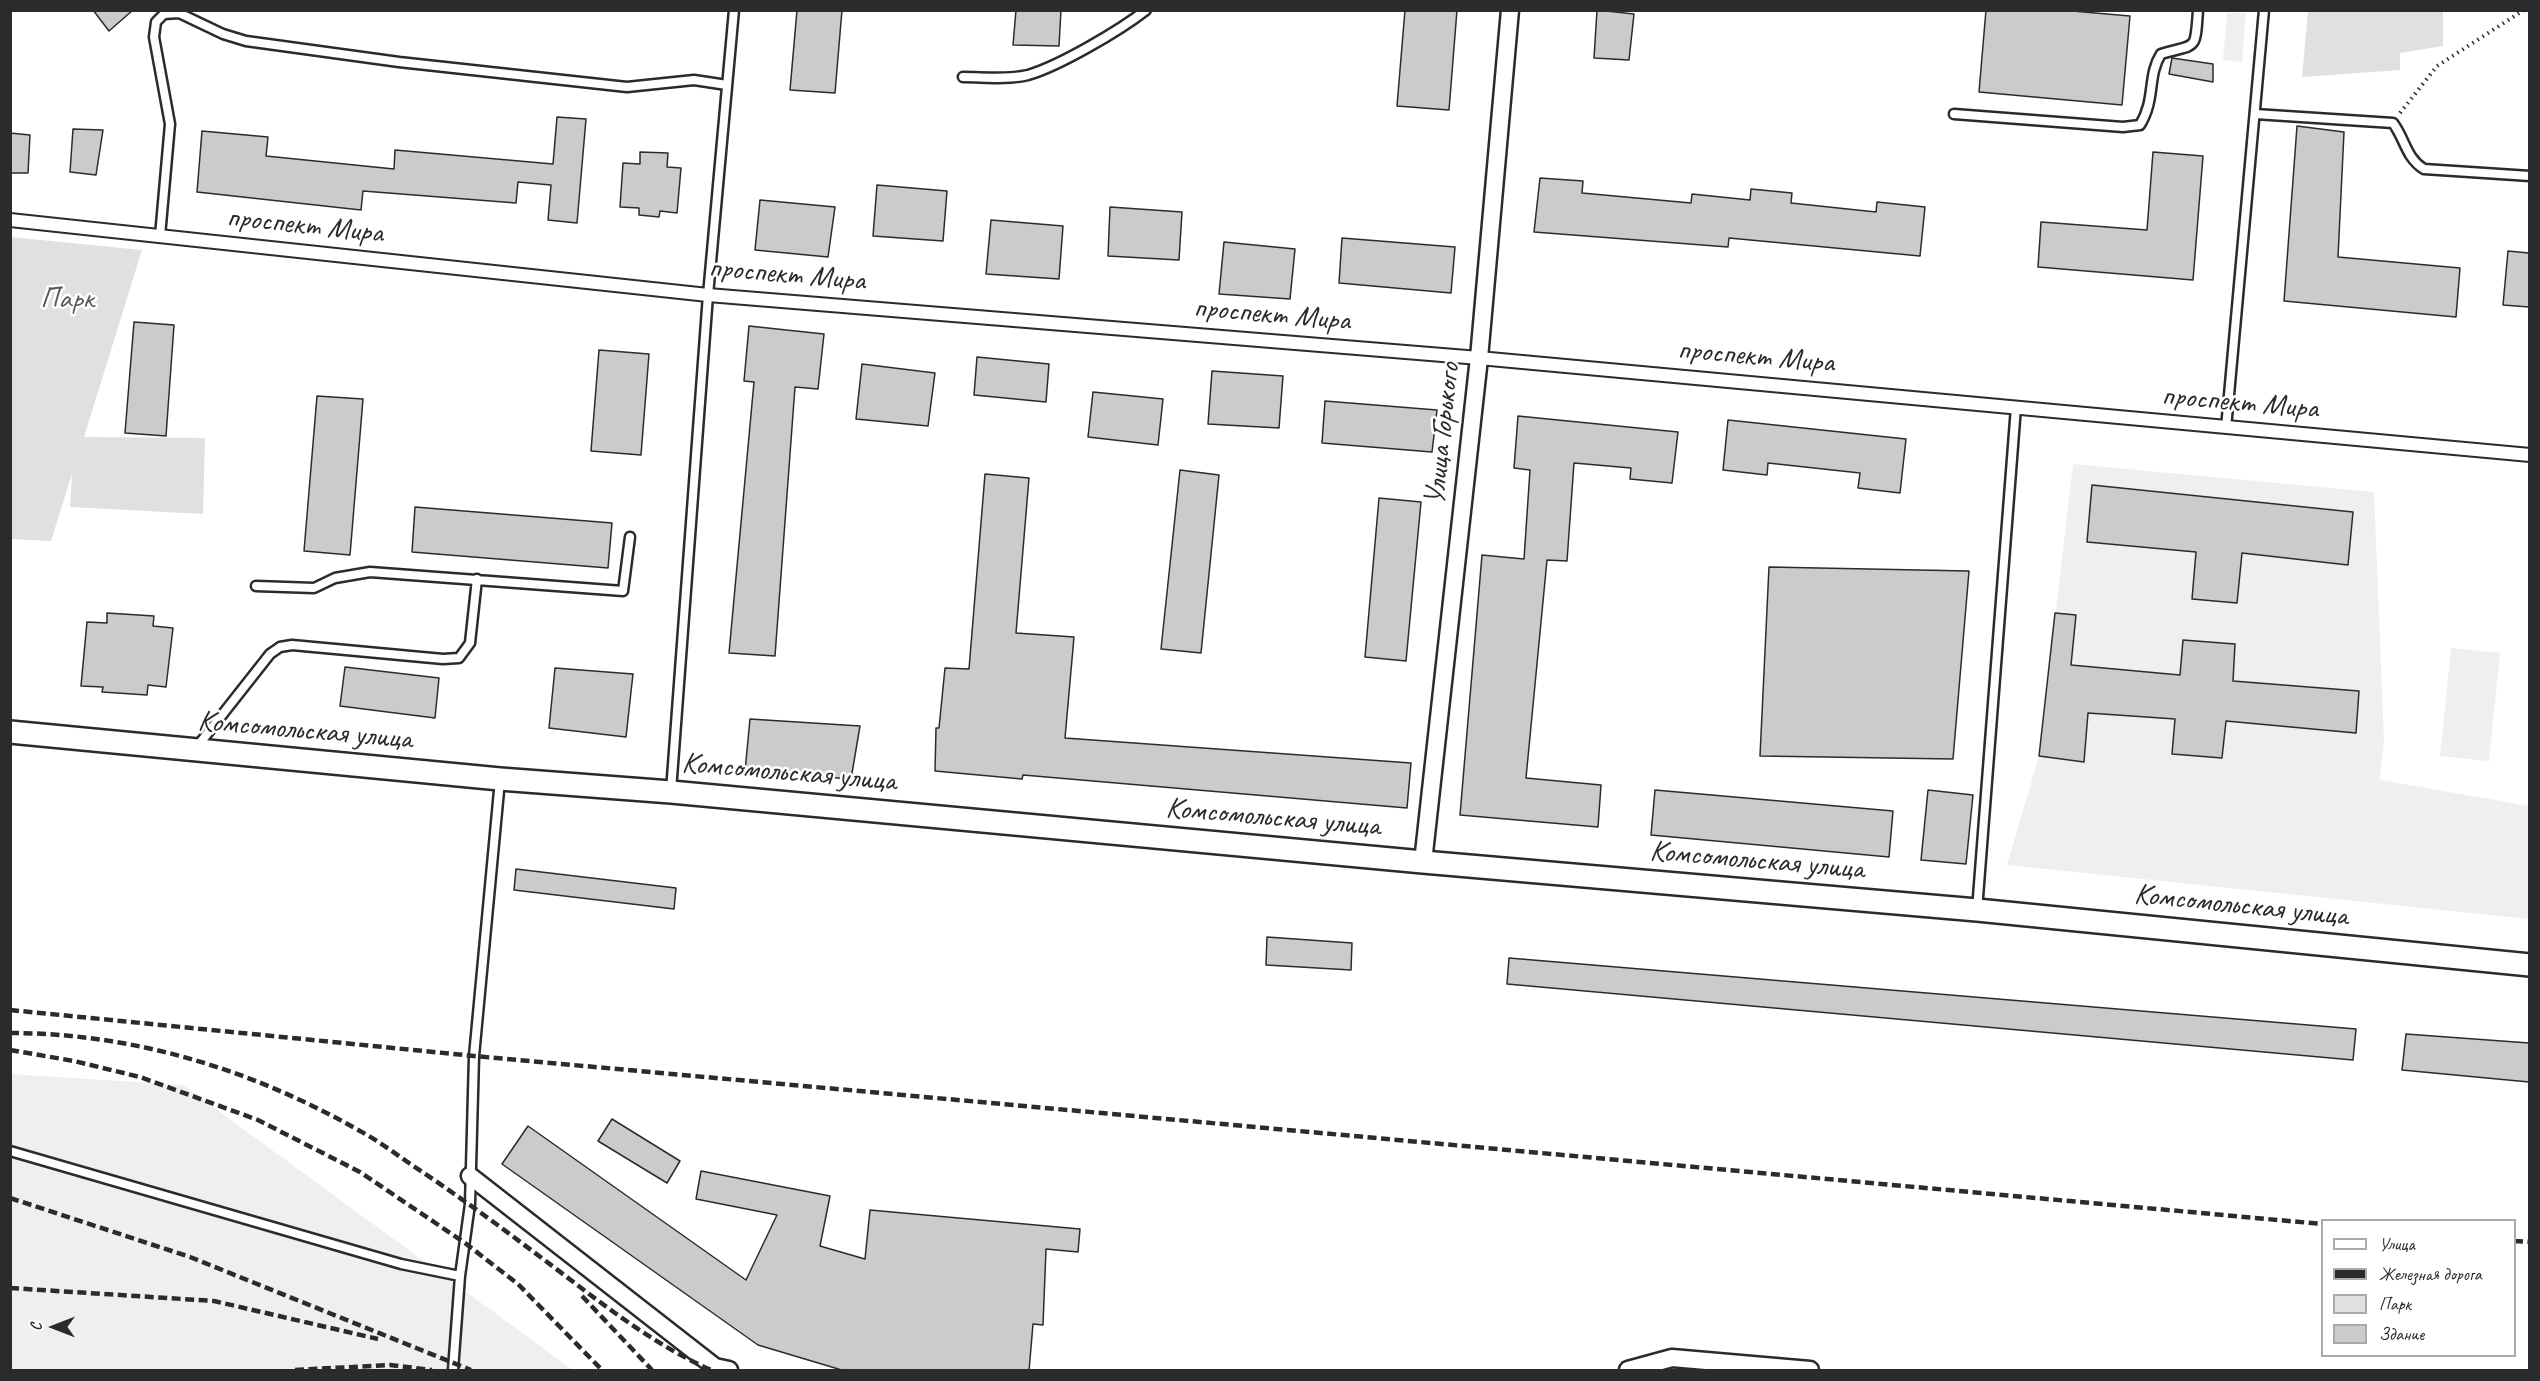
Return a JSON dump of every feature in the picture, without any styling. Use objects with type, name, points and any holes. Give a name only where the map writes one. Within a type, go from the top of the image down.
[{"type":"street","name":"Улица Горького","points":[[1423,862],[1479,358],[1509,10]]},
{"type":"street","name":"проспект Мира","points":[[10,220],[708,295],[1479,358],[2529,455]]},
{"type":"street","name":"Комсомольская улица","points":[[10,732],[500,779],[671,792],[1423,862],[1977,910],[2529,965]]},
{"type":"street","points":[[470,1176],[715,1367],[729,1371]]},
{"type":"street","points":[[1628,1371],[1672,1358],[1810,1371]]},
{"type":"lane","points":[[671,792],[708,295],[734,10]]},
{"type":"lane","points":[[963,76],[1008,78],[1028,74],[1074,53],[1131,22],[1146,10]]},
{"type":"lane","points":[[1954,114],[2123,127],[2140,125],[2151,102],[2154,64],[2161,54],[2187,49],[2196,40],[2198,10]]},
{"type":"lane","points":[[2226,428],[2264,10]]},
{"type":"lane","points":[[160,236],[170,124],[154,37],[156,22],[164,14],[179,13],[223,34],[246,41],[399,62],[627,87],[694,80],[727,85]]},
{"type":"lane","points":[[2255,114],[2393,123],[2401,134],[2405,148],[2414,163],[2424,169],[2529,176]]},
{"type":"lane","points":[[1977,910],[2016,406]]},
{"type":"lane","points":[[256,586],[314,588],[335,578],[370,572],[623,591],[630,537]]},
{"type":"lane","points":[[194,750],[270,654],[280,647],[308,645],[443,659],[459,658],[470,643],[477,579]]},
{"type":"lane","points":[[453,1371],[460,1276],[470,1204],[474,1056],[500,779]]},
{"type":"lane","points":[[10,1151],[401,1264],[460,1276]]},
{"type":"path","points":[[2393,123],[2437,66],[2524,10]]},
{"type":"shaded area","points":[[2227,13],[2246,13],[2242,62],[2223,60]]},
{"type":"shaded area","points":[[2073,464],[2374,492],[2384,740],[2380,780],[2529,806],[2529,919],[2007,865],[2039,756]]},
{"type":"shaded area","points":[[2451,648],[2500,653],[2489,761],[2440,756]]},
{"type":"shaded area","points":[[10,1074],[183,1085],[573,1370],[11,1370]]},
{"type":"green space","points":[[2308,11],[2443,11],[2443,46],[2400,53],[2400,70],[2302,77]]},
{"type":"green space","name":"Парк","points":[[10,237],[142,250],[84,437],[205,438],[203,514],[70,507],[72,474],[51,541],[11,539]]},
{"type":"building","points":[[93,10],[133,10],[109,31]]},
{"type":"building","points":[[797,10],[842,10],[835,93],[790,90]]},
{"type":"building","points":[[1016,10],[1061,10],[1059,46],[1013,45]]},
{"type":"building","points":[[1405,10],[1457,10],[1449,110],[1397,106]]},
{"type":"building","points":[[1597,10],[1634,14],[1629,60],[1594,58]]},
{"type":"building","points":[[1986,10],[2061,10],[2130,16],[2122,105],[1979,92]]},
{"type":"building","points":[[2172,58],[2213,64],[2213,82],[2169,74]]},
{"type":"building","points":[[557,117],[586,119],[577,223],[548,220],[551,185],[518,182],[516,203],[363,191],[361,210],[197,192],[202,131],[268,137],[266,156],[394,169],[395,150],[553,164]]},
{"type":"building","points":[[2297,126],[2344,132],[2338,257],[2460,268],[2456,317],[2284,301]]},
{"type":"building","points":[[73,129],[103,130],[96,175],[70,172]]},
{"type":"building","points":[[10,133],[30,135],[28,173],[10,173]]},
{"type":"building","points":[[640,152],[668,153],[667,167],[681,168],[677,213],[660,211],[659,217],[639,215],[639,208],[620,207],[623,163],[640,164]]},
{"type":"building","points":[[2153,152],[2203,156],[2193,280],[2038,267],[2041,222],[2147,230]]},
{"type":"building","points":[[1540,178],[1583,181],[1582,193],[1691,203],[1692,194],[1750,200],[1751,189],[1792,193],[1791,203],[1876,212],[1877,202],[1925,207],[1920,256],[1729,238],[1728,247],[1534,232]]},
{"type":"building","points":[[877,185],[947,191],[943,241],[873,236]]},
{"type":"building","points":[[760,200],[835,207],[828,257],[755,250]]},
{"type":"building","points":[[1110,207],[1182,212],[1179,260],[1108,256]]},
{"type":"building","points":[[991,220],[1063,226],[1059,279],[986,274]]},
{"type":"building","points":[[1342,238],[1455,247],[1451,293],[1339,283]]},
{"type":"building","points":[[1224,242],[1295,249],[1290,299],[1219,294]]},
{"type":"building","points":[[2508,251],[2529,253],[2529,307],[2503,305]]},
{"type":"building","points":[[134,322],[174,325],[166,436],[125,433]]},
{"type":"building","points":[[749,326],[824,334],[818,389],[795,387],[775,656],[729,653],[754,382],[744,381]]},
{"type":"building","points":[[599,350],[649,354],[641,455],[591,451]]},
{"type":"building","points":[[977,357],[1049,364],[1046,402],[974,395]]},
{"type":"building","points":[[862,364],[935,373],[928,426],[856,419]]},
{"type":"building","points":[[1212,371],[1283,376],[1279,428],[1208,424]]},
{"type":"building","points":[[1093,392],[1163,399],[1158,445],[1088,437]]},
{"type":"building","points":[[317,396],[363,399],[350,555],[304,551]]},
{"type":"building","points":[[1325,401],[1437,410],[1432,452],[1322,443]]},
{"type":"building","points":[[1518,416],[1678,432],[1672,483],[1630,479],[1631,468],[1574,463],[1567,561],[1547,560],[1526,778],[1601,785],[1598,827],[1460,815],[1482,555],[1524,559],[1530,470],[1514,468]]},
{"type":"building","points":[[1728,420],[1906,439],[1900,493],[1858,488],[1860,473],[1768,463],[1767,475],[1723,470]]},
{"type":"building","points":[[1180,470],[1219,475],[1201,653],[1161,649]]},
{"type":"building","points":[[985,474],[1029,478],[1016,633],[1074,637],[1065,738],[1411,763],[1407,808],[1023,775],[1022,779],[935,771],[936,728],[939,728],[945,668],[969,669]]},
{"type":"building","points":[[2092,485],[2353,512],[2348,565],[2242,553],[2237,603],[2192,599],[2196,552],[2087,542]]},
{"type":"building","points":[[1379,498],[1421,502],[1406,661],[1365,657]]},
{"type":"building","points":[[415,507],[612,523],[608,568],[412,552]]},
{"type":"building","points":[[1769,567],[1969,571],[1953,759],[1760,756]]},
{"type":"building","points":[[107,613],[154,616],[153,626],[173,628],[166,687],[148,685],[147,695],[102,692],[103,687],[81,686],[87,622],[107,623]]},
{"type":"building","points":[[2055,613],[2076,615],[2071,665],[2180,675],[2183,640],[2235,644],[2233,681],[2359,691],[2356,733],[2226,721],[2222,758],[2172,754],[2175,719],[2088,713],[2084,762],[2039,756]]},
{"type":"building","points":[[345,667],[439,678],[435,718],[340,706]]},
{"type":"building","points":[[555,668],[633,674],[626,737],[549,728]]},
{"type":"building","points":[[750,719],[860,726],[851,779],[745,771]]},
{"type":"building","points":[[1655,790],[1893,811],[1889,857],[1651,835]]},
{"type":"building","points":[[1928,790],[1973,795],[1966,864],[1921,860]]},
{"type":"building","points":[[516,869],[676,888],[674,909],[514,890]]},
{"type":"building","points":[[1267,937],[1352,943],[1351,970],[1266,965]]},
{"type":"building","points":[[1509,958],[2356,1029],[2353,1060],[1507,984]]},
{"type":"building","points":[[2406,1034],[2529,1043],[2529,1082],[2402,1070]]},
{"type":"building","points":[[612,1119],[680,1161],[667,1183],[598,1141]]},
{"type":"building","points":[[528,1126],[746,1280],[777,1215],[696,1199],[701,1171],[830,1196],[820,1246],[865,1259],[870,1210],[1080,1229],[1078,1252],[1046,1249],[1043,1325],[1033,1324],[1029,1371],[845,1371],[758,1345],[502,1164]]},
{"type":"railway","points":[[10,1010],[474,1056],[2321,1224]]},
{"type":"railway","points":[[10,1033],[102,1040],[147,1048],[235,1073],[319,1109],[373,1138],[495,1223],[637,1329],[711,1370]]},
{"type":"railway","points":[[10,1050],[74,1061],[140,1077],[258,1120],[360,1172],[465,1243],[518,1284],[602,1370]]},
{"type":"railway","points":[[10,1198],[190,1257],[471,1370]]},
{"type":"railway","points":[[2516,1241],[2530,1242]]},
{"type":"railway","points":[[10,1288],[214,1301],[378,1339]]},
{"type":"railway","points":[[582,1296],[652,1370]]},
{"type":"railway","points":[[295,1370],[390,1365],[432,1370]]}]
